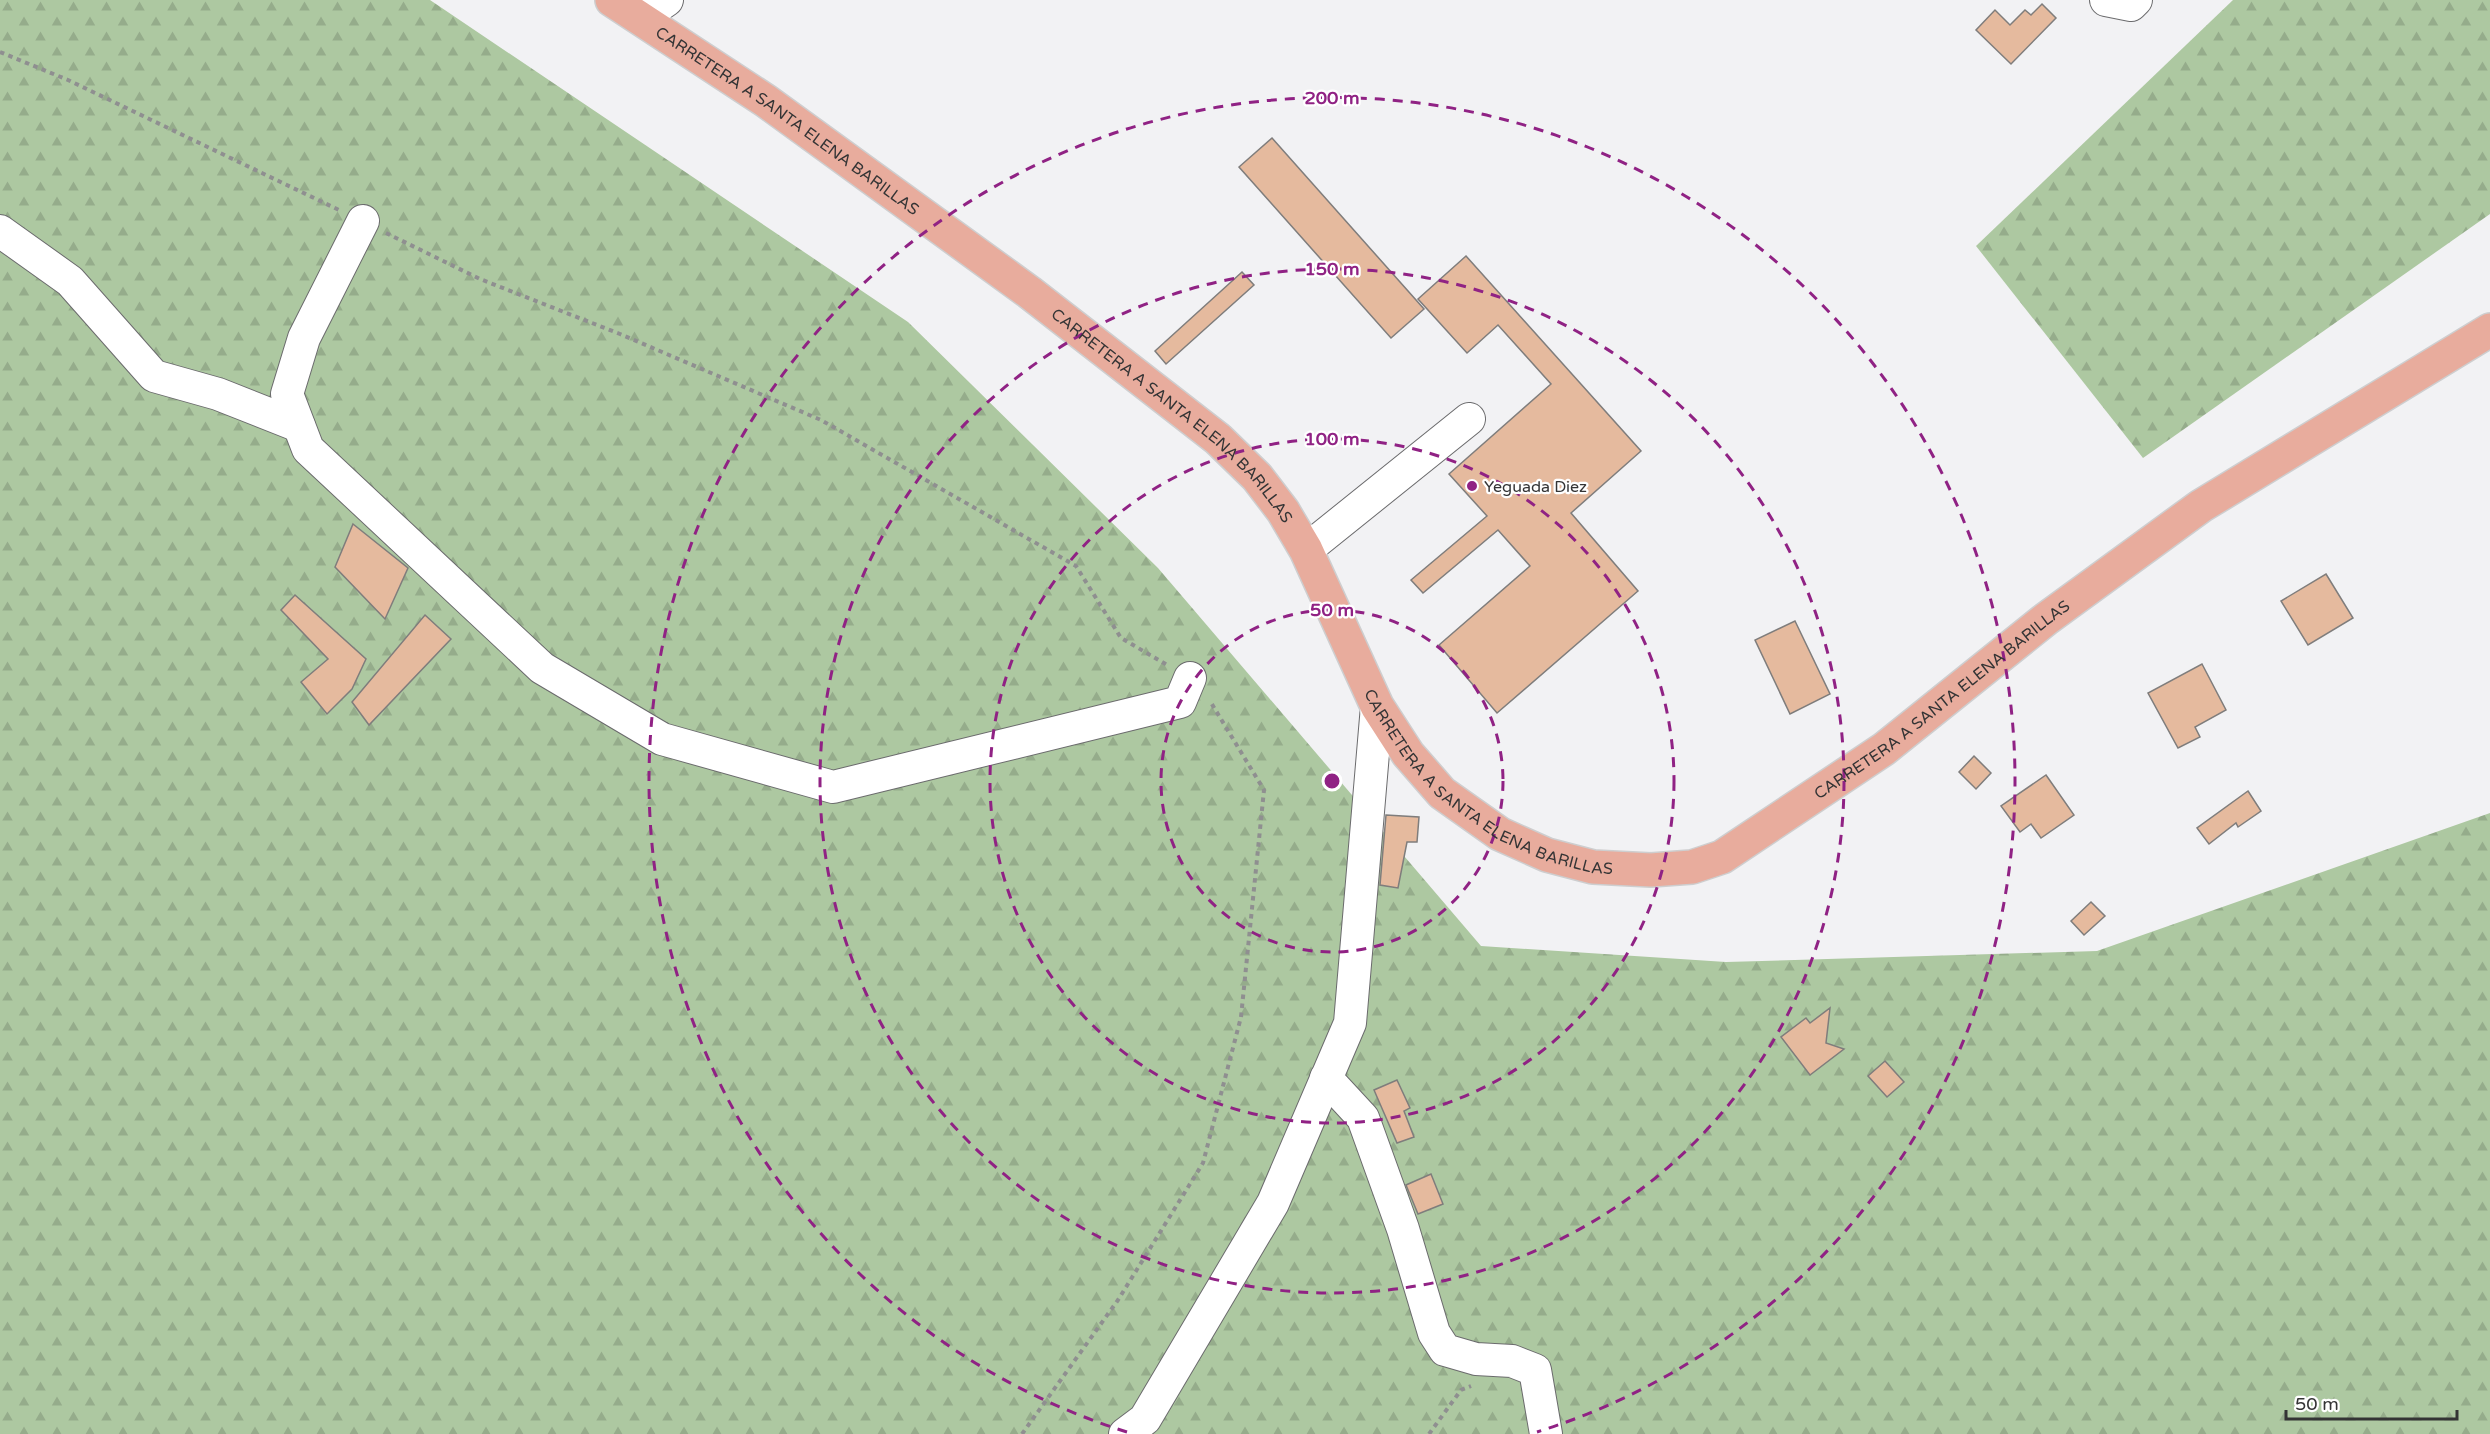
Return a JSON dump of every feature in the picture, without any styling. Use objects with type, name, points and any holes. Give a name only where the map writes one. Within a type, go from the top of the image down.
[{"type":"main road","name":"CARRETERA A SANTA ELENA BARILLAS","points":[[612,0],[766,101],[1020,286],[1218,439],[1257,477],[1283,511],[1306,550],[1377,706],[1408,754],[1442,793],[1500,834],[1547,855],[1593,867],[1651,870],[1692,867],[1722,857],[1884,748],[2046,619],[2201,506],[2490,330]]},
{"type":"street","points":[[641,18],[667,0]]},
{"type":"street","points":[[2106,0],[2131,5],[2136,0]]},
{"type":"street","points":[[363,221],[304,338],[287,394],[308,449],[542,668],[662,740],[833,787],[1180,702],[1190,678]]},
{"type":"street","points":[[0,231],[70,281],[154,376],[218,394],[299,426]]},
{"type":"street","points":[[1306,550],[1469,419]]},
{"type":"street","points":[[1125,1434],[1145,1419],[1273,1203],[1350,1023],[1377,706]]},
{"type":"street","points":[[1326,1078],[1363,1118],[1403,1229],[1434,1333],[1445,1350],[1476,1359],[1512,1361],[1535,1370],[1546,1434]]},
{"type":"path","points":[[0,52],[68,80],[480,279],[620,334],[821,420],[1076,566],[1121,638],[1198,683],[1264,790],[1241,1017],[1203,1164],[1118,1300],[1022,1434]]},
{"type":"path","points":[[1428,1434],[1461,1390],[1481,1382]]},
{"type":"green space","points":[[0,0],[430,0],[908,322],[1158,568],[1481,946],[1726,962],[2097,951],[2490,813],[2490,1434],[0,1434]]},
{"type":"green space","points":[[2233,0],[2490,0],[2490,214],[2143,458],[1976,246]]},
{"type":"building","points":[[2042,4],[2056,18],[2011,64],[1976,30],[1995,10],[2010,25],[2025,10],[2031,15]]},
{"type":"building","points":[[1272,138],[1424,309],[1391,338],[1239,167]]},
{"type":"building","points":[[1466,256],[1641,451],[1571,513],[1638,591],[1497,713],[1439,645],[1530,566],[1498,530],[1423,593],[1411,580],[1487,516],[1449,474],[1551,384],[1498,325],[1467,353],[1418,299]]},
{"type":"building","points":[[1242,272],[1254,285],[1166,364],[1155,351]]},
{"type":"building","points":[[353,524],[408,568],[385,619],[335,567]]},
{"type":"building","points":[[2326,574],[2353,618],[2308,645],[2281,601]]},
{"type":"building","points":[[295,595],[366,659],[352,689],[327,714],[301,682],[328,659],[281,610]]},
{"type":"building","points":[[425,615],[451,639],[369,725],[352,702]]},
{"type":"building","points":[[1795,621],[1830,694],[1790,714],[1755,640]]},
{"type":"building","points":[[2202,664],[2226,710],[2195,727],[2200,737],[2178,748],[2148,693]]},
{"type":"building","points":[[1974,756],[1991,773],[1976,789],[1959,772]]},
{"type":"building","points":[[2046,775],[2074,815],[2041,838],[2031,824],[2020,832],[2001,806]]},
{"type":"building","points":[[2248,791],[2261,811],[2238,827],[2236,823],[2209,844],[2197,828]]},
{"type":"building","points":[[1386,815],[1419,817],[1417,842],[1407,842],[1398,888],[1380,885]]},
{"type":"building","points":[[2091,902],[2105,916],[2084,935],[2071,921]]},
{"type":"building","points":[[1830,1008],[1826,1043],[1844,1049],[1810,1075],[1781,1037],[1806,1018],[1810,1023]]},
{"type":"building","points":[[1885,1061],[1904,1082],[1887,1097],[1868,1076]]},
{"type":"building","points":[[1397,1080],[1410,1108],[1404,1111],[1414,1137],[1397,1143],[1374,1090]]},
{"type":"building","points":[[1431,1174],[1443,1204],[1418,1214],[1406,1185]]},
{"type":"place","name":"Yeguada Diez","points":[[1472,486]]}]
